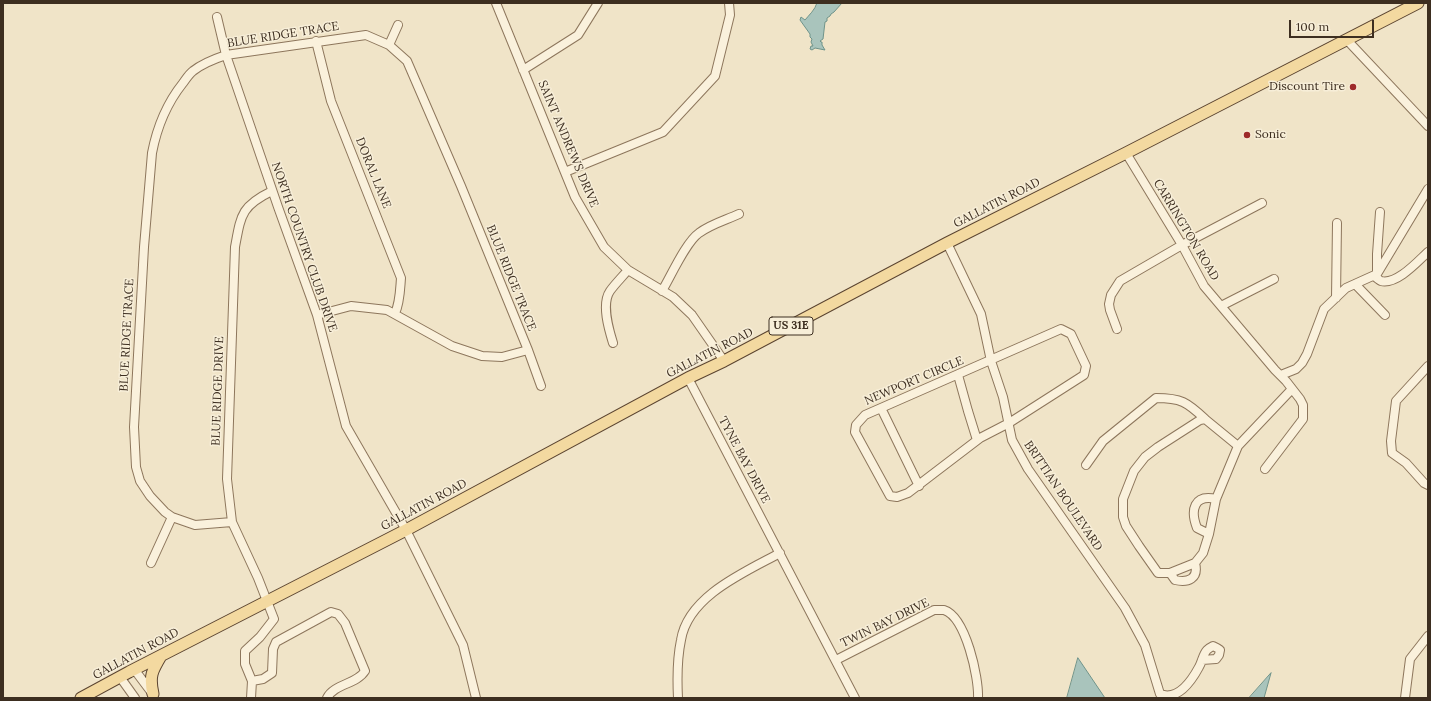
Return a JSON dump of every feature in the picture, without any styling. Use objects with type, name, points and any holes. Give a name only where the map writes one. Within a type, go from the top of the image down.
[{"type":"main road","name":"GALLATIN ROAD","points":[[81,698],[134,669],[406,530],[688,378],[724,361],[947,243],[1418,3]]},
{"type":"main road","points":[[154,696],[151,684],[151,672],[161,656]]},
{"type":"street","name":"SAINT ANDREWS DRIVE","points":[[496,3],[575,197],[604,247],[628,270],[673,297],[692,315],[724,361]]},
{"type":"street","points":[[523,70],[578,35],[598,3]]},
{"type":"street","points":[[565,172],[663,132],[715,76],[730,15],[729,3]]},
{"type":"street","name":"NORTH COUNTRY CLUB DRIVE","points":[[217,17],[226,55],[272,191],[317,315],[346,426],[406,530],[463,645],[476,698]]},
{"type":"street","points":[[389,45],[398,25]]},
{"type":"street","name":"BLUE RIDGE TRACE","points":[[232,522],[195,525],[172,517],[165,512],[150,496],[140,481],[136,466],[134,427],[144,254],[154,140],[161,120],[180,87],[192,72],[209,61],[226,55],[366,35],[389,45],[407,61],[461,186],[528,350],[541,386]]},
{"type":"street","points":[[1346,39],[1428,126]]},
{"type":"street","name":"DORAL LANE","points":[[316,41],[331,101],[401,278],[399,299],[395,314]]},
{"type":"street","name":"CARRINGTON ROAD","points":[[1126,153],[1182,245],[1204,286],[1281,375],[1303,405],[1303,419],[1264,470]]},
{"type":"street","points":[[1281,375],[1296,368],[1302,363],[1307,354],[1324,309],[1346,288],[1375,275],[1428,189]]},
{"type":"street","name":"BLUE RIDGE DRIVE","points":[[252,681],[245,664],[245,651],[260,637],[274,619],[268,601],[232,522],[227,479],[236,247],[239,225],[245,210],[258,198],[272,191]]},
{"type":"street","points":[[1117,329],[1109,304],[1111,295],[1120,281],[1182,245],[1262,203]]},
{"type":"street","points":[[1375,275],[1380,212]]},
{"type":"street","points":[[662,291],[688,245],[697,234],[710,226],[739,214]]},
{"type":"street","points":[[1336,298],[1337,223]]},
{"type":"street","name":"BRITTIAN BOULEVARD","points":[[947,243],[981,314],[991,361],[1003,397],[1012,440],[1028,468],[1125,608],[1145,645],[1160,694],[1163,696],[1174,697],[1182,693],[1200,667],[1202,660]]},
{"type":"street","points":[[1375,275],[1382,281],[1394,280],[1428,252]]},
{"type":"street","points":[[614,343],[608,327],[606,307],[609,293],[628,270]]},
{"type":"street","points":[[1221,306],[1274,279]]},
{"type":"street","points":[[1355,284],[1385,315]]},
{"type":"street","points":[[317,315],[351,306],[387,310],[452,346],[482,356],[502,357],[528,350]]},
{"type":"street","name":"NEWPORT CIRCLE","points":[[1061,329],[1071,334],[1086,366],[1084,375],[1009,423],[977,440],[919,486],[903,496],[890,496],[855,432],[856,425],[865,415],[958,375],[1061,329]]},
{"type":"street","points":[[1428,366],[1396,401],[1391,441],[1392,453],[1406,463],[1424,483],[1428,485]]},
{"type":"street","points":[[958,375],[977,440]]},
{"type":"street","name":"TYNE BAY DRIVE","points":[[688,378],[855,698]]},
{"type":"street","points":[[1205,419],[1200,420],[1145,457],[1134,471],[1123,499],[1123,517],[1139,546],[1158,573],[1170,573],[1195,563],[1203,553],[1209,534],[1216,499],[1238,446],[1292,389]]},
{"type":"street","points":[[1086,465],[1103,441],[1156,398],[1176,400],[1190,405],[1238,446]]},
{"type":"street","points":[[881,408],[919,486]]},
{"type":"street","points":[[1209,534],[1196,528],[1193,519],[1194,508],[1197,502],[1203,499],[1216,499]]},
{"type":"street","points":[[151,563],[172,517]]},
{"type":"street","points":[[678,698],[677,669],[681,639],[688,619],[699,604],[720,586],[780,553]]},
{"type":"street","points":[[1170,573],[1175,580],[1183,582],[1191,579],[1196,575],[1197,570],[1195,563]]},
{"type":"street","name":"TWIN BAY DRIVE","points":[[836,660],[934,610],[944,610],[954,618],[961,628],[972,652],[979,689],[978,698]]},
{"type":"street","points":[[251,698],[252,681],[263,679],[272,673],[273,649],[276,642],[331,612],[338,614],[344,623],[366,671],[361,677],[329,694],[327,698]]},
{"type":"street","points":[[1405,698],[1410,660],[1428,636]]},
{"type":"street","points":[[134,669],[154,696]]},
{"type":"street","points":[[120,677],[135,698]]},
{"type":"water","points":[[817,3],[842,3],[825,22],[823,39],[820,41],[822,42],[825,50],[815,48],[812,50],[810,49],[811,46],[813,46],[811,42],[812,39],[800,20],[801,17],[805,20]]},
{"type":"water","points":[[1078,658],[1105,698],[1067,698]]},
{"type":"water","points":[[1271,673],[1264,698],[1249,698]]},
{"type":"place","name":"Discount Tire","points":[[1353,87]]},
{"type":"place","name":"Sonic","points":[[1247,135]]}]
